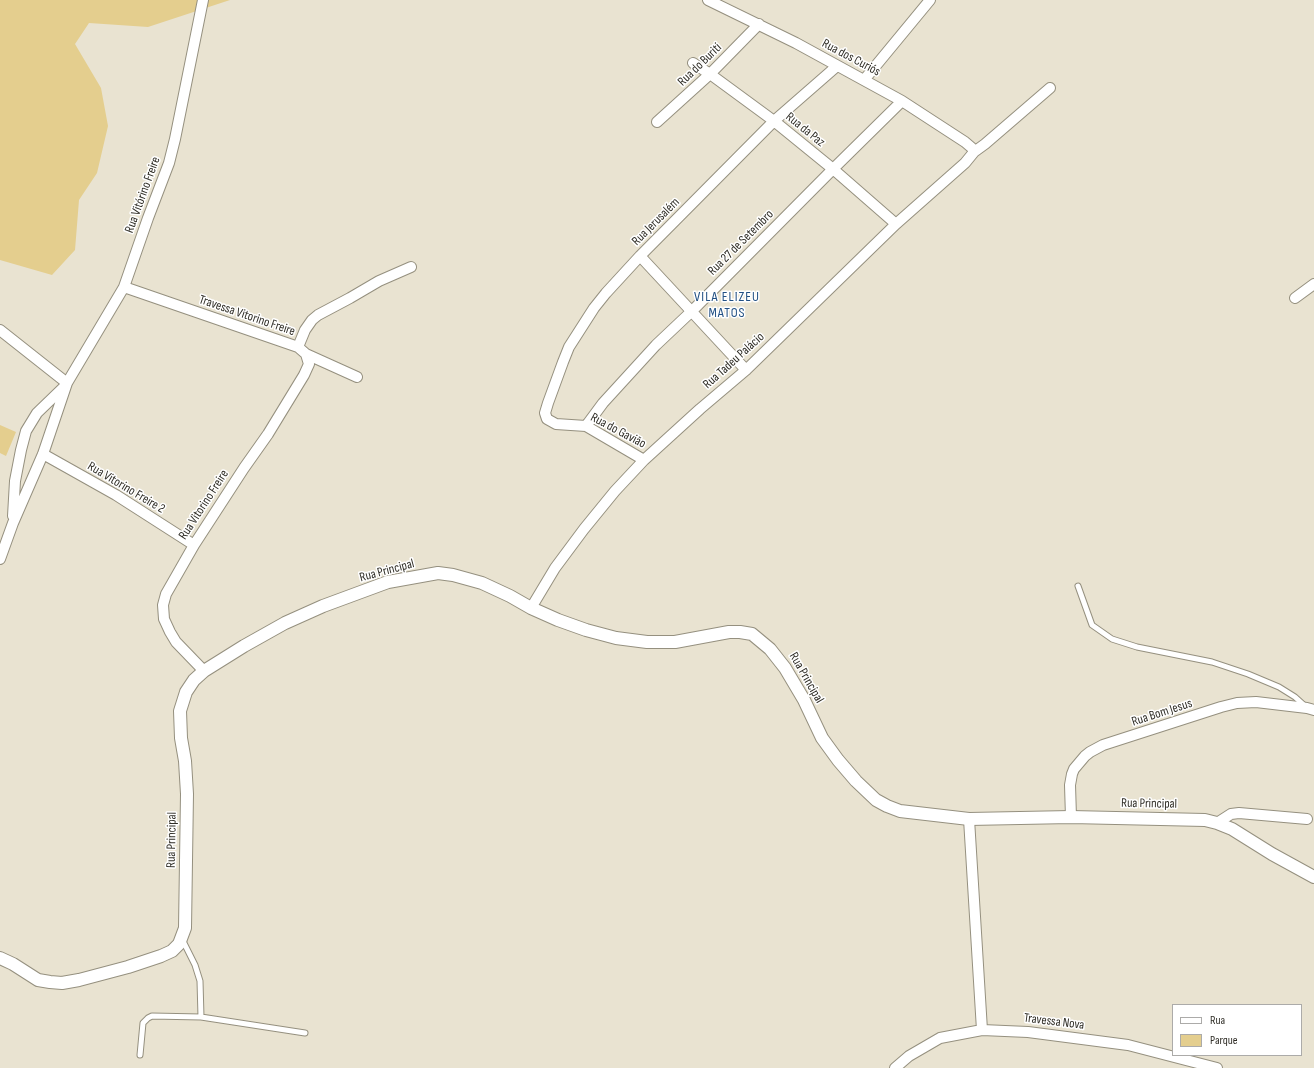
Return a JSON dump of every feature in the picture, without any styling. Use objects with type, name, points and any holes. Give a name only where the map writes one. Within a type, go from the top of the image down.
[{"type":"street","name":"Rua Vitórino Freire","points":[[0,559],[13,523],[43,454],[67,383],[124,287],[169,163],[203,0]]},
{"type":"street","name":"Rua dos Curiós","points":[[708,0],[759,24],[902,101],[965,142],[974,152]]},
{"type":"street","points":[[864,80],[930,0]]},
{"type":"street","name":"Rua do Buriti","points":[[657,122],[710,74],[759,24]]},
{"type":"street","name":"Rua da Paz","points":[[693,63],[774,121],[896,224]]},
{"type":"street","name":"Rua Jerusalém","points":[[556,424],[547,420],[545,413],[563,362],[570,347],[594,308],[640,256],[774,121],[837,66]]},
{"type":"street","name":"Rua Tadeu Palácio","points":[[531,608],[555,568],[584,529],[615,491],[644,460],[746,370],[896,224],[965,163],[974,152],[1050,88]]},
{"type":"street","name":"Rua 27 de Setembro","points":[[586,426],[618,385],[656,345],[692,311],[832,169],[902,101]]},
{"type":"street","points":[[640,256],[746,370]]},
{"type":"street","name":"Rua Vitorino Freire","points":[[204,671],[176,642],[170,632],[164,619],[166,594],[194,545],[268,434],[304,375],[309,364],[302,350],[305,330],[312,320],[318,315],[379,281],[411,267]]},
{"type":"street","points":[[1295,298],[1314,284]]},
{"type":"street","name":"Travessa Vitorino Freire","points":[[124,287],[302,350],[357,377]]},
{"type":"street","points":[[0,330],[67,383]]},
{"type":"street","name":"Rua Vitórino Freire","points":[[13,523],[15,481],[26,431],[37,413],[67,383]]},
{"type":"street","name":"Rua do Gavião","points":[[556,424],[586,426],[644,460]]},
{"type":"street","name":"Rua Vitorino Freire 2","points":[[43,454],[116,495],[194,545]]},
{"type":"street","name":"Rua Principal","points":[[182,938],[185,928],[187,794],[185,761],[181,738],[180,711],[186,692],[194,680],[204,671],[244,646],[278,627],[323,606],[388,582],[438,574],[453,575],[482,583],[558,620],[586,630],[616,638],[647,642],[675,642],[729,632],[752,634],[778,658],[804,700],[822,738],[838,760],[865,791],[876,800],[900,811],[969,819],[1071,817],[1197,819],[1217,823],[1232,829],[1272,854],[1314,877]]},
{"type":"street","name":"Rua Bom Jesus","points":[[1071,817],[1070,785],[1074,769],[1090,752],[1103,746],[1237,703],[1256,702],[1310,709]]},
{"type":"street","points":[[1217,823],[1231,814],[1239,813],[1307,819]]},
{"type":"street","points":[[969,819],[982,1030]]},
{"type":"street","points":[[0,958],[13,964],[38,980],[62,983],[80,980],[128,967],[160,956],[172,950],[179,944],[182,938]]},
{"type":"street","name":"Travessa Nova","points":[[895,1068],[909,1056],[940,1038],[982,1030],[1028,1032],[1128,1045],[1172,1055]]},
{"type":"street","name":"Travessa Nova","points":[[1176,1056],[1217,1068]]},
{"type":"lane","points":[[1078,586],[1092,625],[1112,639],[1137,647],[1212,662],[1248,674],[1278,687],[1295,697],[1310,709]]},
{"type":"lane","points":[[182,938],[195,965],[200,981],[200,1017]]},
{"type":"lane","points":[[140,1055],[143,1023],[145,1019],[152,1016],[200,1017],[305,1033]]},
{"type":"green space","points":[[0,0],[230,0],[148,27],[89,23],[75,44],[101,88],[108,126],[97,173],[79,200],[75,250],[52,275],[0,260]]},
{"type":"green space","points":[[0,425],[16,432],[6,456],[0,453]]},
{"type":"district","name":"VILA ELIZEU MATOS","points":[[727,306]]}]
